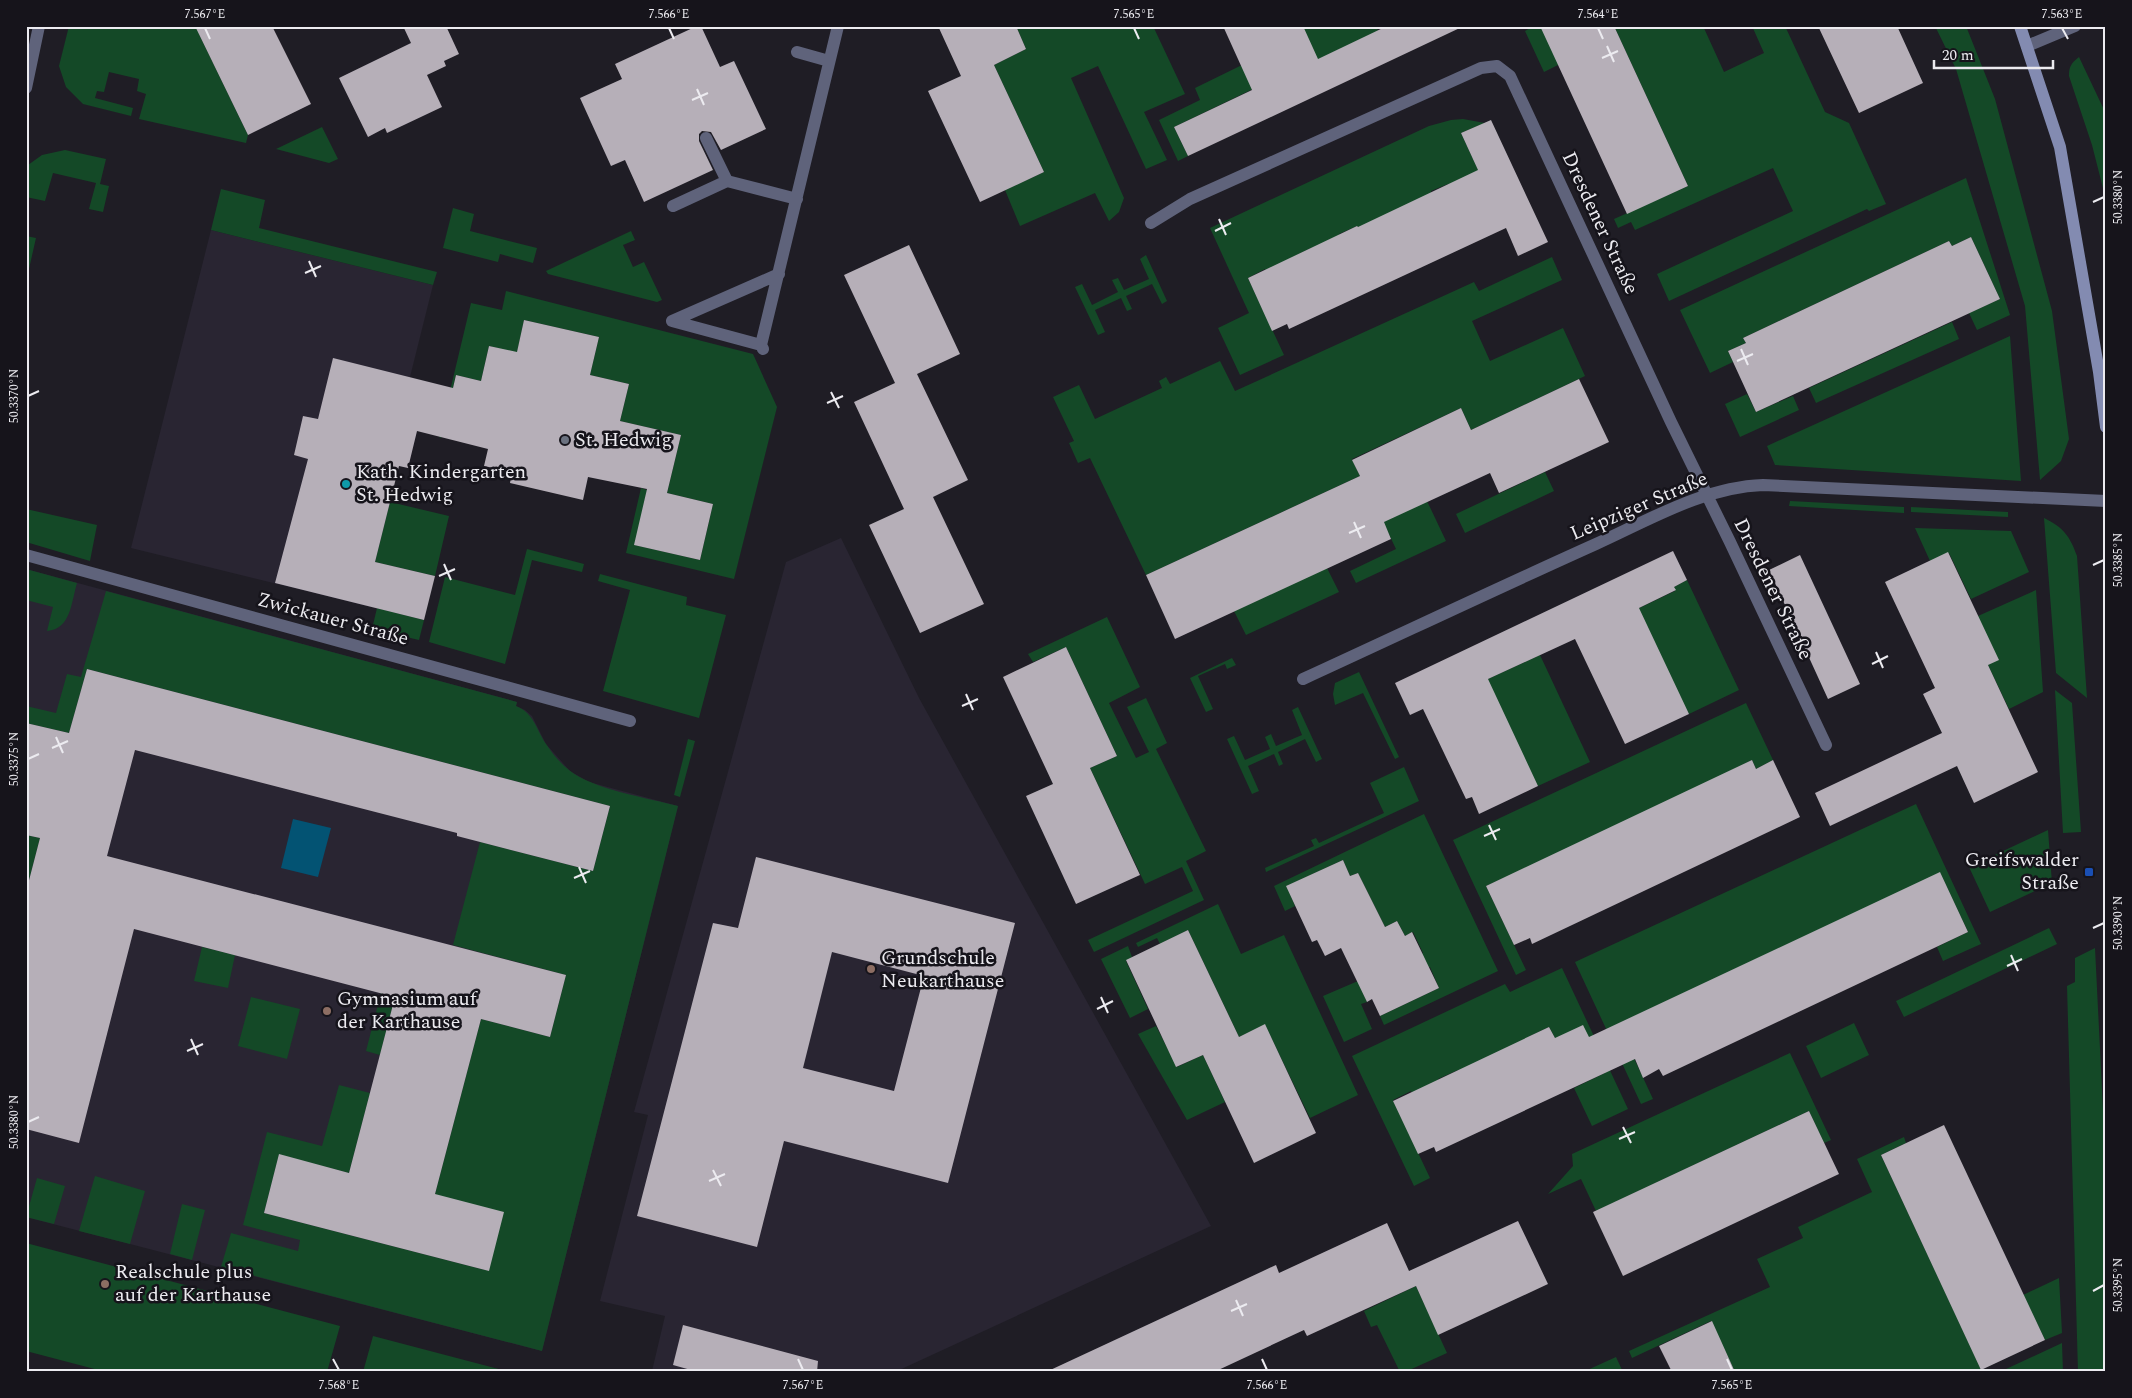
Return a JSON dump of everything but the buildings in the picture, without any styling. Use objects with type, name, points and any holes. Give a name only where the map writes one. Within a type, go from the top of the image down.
[{"type":"street","points":[[26,88],[40,26]]},
{"type":"street","points":[[778,274],[672,321],[762,347],[778,274],[797,225],[797,199],[838,26]]},
{"type":"street","points":[[2020,26],[2060,147],[2099,372],[2106,428]]},
{"type":"street","points":[[2027,46],[2076,26]]},
{"type":"street","points":[[797,52],[829,61]]},
{"type":"street","name":"Dresdener Straße","points":[[1151,223],[1190,200],[1481,68],[1497,66],[1510,76],[1706,495],[1826,745]]},
{"type":"street","points":[[706,138],[727,181]]},
{"type":"street","points":[[673,206],[727,181],[797,199]]},
{"type":"street","name":"Leipziger Straße","points":[[1303,679],[1706,495],[1751,485],[2106,501]]},
{"type":"street","name":"Zwickauer Straße","points":[[26,555],[630,722]]},
{"type":"shaded area","points":[[211,230],[433,285],[400,417],[419,423],[408,468],[396,465],[387,501],[390,502],[424,620],[131,548]]},
{"type":"shaded area","name":"Grundschule Neukarthause","points":[[841,538],[919,698],[1211,1226],[895,1372],[656,1372],[652,1371],[665,1316],[600,1301],[648,1115],[634,1112],[786,562]]},
{"type":"shaded area","name":"Gymnasium auf der Karthause","points":[[26,569],[517,702],[516,706],[532,716],[546,744],[570,771],[589,782],[678,806],[542,1351],[26,1217]]},
{"type":"green space","points":[[69,26],[213,26],[199,34],[248,135],[246,143],[139,119],[146,94],[137,91],[139,79],[109,72],[104,92],[97,91],[95,98],[133,108],[131,116],[83,104],[66,87],[59,66]]},
{"type":"green space","points":[[1016,26],[1153,26],[1185,94],[1144,112],[1167,160],[1146,169],[1098,66],[1071,78],[1124,198],[1119,212],[1109,221],[1095,193],[1020,226],[1005,190],[1044,172],[994,65],[1026,49]]},
{"type":"green space","points":[[1303,26],[1376,26],[1378,31],[1311,63]]},
{"type":"green space","points":[[1534,26],[1557,26],[1558,65],[1544,72],[1525,31]]},
{"type":"green space","points":[[1614,26],[1703,26],[1724,72],[1764,53],[1752,26],[1785,26],[1825,112],[1849,123],[1886,204],[1869,211],[1867,209],[1669,301],[1657,274],[1793,211],[1773,168],[1635,230],[1631,222],[1618,228],[1614,219],[1688,186]]},
{"type":"green space","points":[[1935,26],[1966,26],[1995,99],[2052,311],[2069,439],[2061,461],[2040,480],[2025,306],[1956,69]]},
{"type":"green space","points":[[2079,57],[2106,114],[2106,200],[2092,145],[2069,76],[2071,65]]},
{"type":"green space","points":[[1242,65],[1253,89],[1174,127],[1188,156],[1178,161],[1159,120],[1200,100],[1195,88]]},
{"type":"green space","points":[[1463,119],[1485,123],[1461,133],[1483,180],[1453,194],[1448,184],[1431,191],[1435,203],[1394,210],[1362,237],[1357,226],[1339,234],[1344,246],[1311,248],[1293,257],[1270,280],[1265,269],[1248,278],[1284,355],[1240,375],[1218,328],[1249,313],[1210,228],[1429,126]]},
{"type":"green space","points":[[322,127],[338,159],[329,163],[276,149]]},
{"type":"green space","points":[[65,150],[106,159],[100,184],[109,186],[103,212],[89,209],[96,183],[53,173],[45,201],[26,197],[28,165],[42,155]]},
{"type":"green space","points":[[1966,178],[2010,315],[1977,330],[1969,313],[2000,299],[1971,237],[1952,246],[1949,241],[1743,338],[1746,343],[1728,351],[1733,362],[1710,373],[1680,310]]},
{"type":"green space","points":[[221,189],[265,200],[259,228],[437,272],[433,285],[211,230]]},
{"type":"green space","points":[[453,208],[474,214],[470,231],[537,248],[533,263],[500,254],[498,262],[443,248]]},
{"type":"green space","points":[[631,231],[635,240],[623,245],[633,267],[644,262],[662,300],[657,302],[548,274],[546,271]]},
{"type":"green space","points":[[26,236],[36,238],[26,282]]},
{"type":"green space","points":[[1146,255],[1167,301],[1162,304],[1152,284],[1126,296],[1132,309],[1127,311],[1121,298],[1095,310],[1105,332],[1098,335],[1075,287],[1082,284],[1092,305],[1118,292],[1112,280],[1118,278],[1124,290],[1149,279],[1140,259]]},
{"type":"green space","points":[[1552,257],[1562,280],[1472,321],[1490,361],[1563,328],[1585,376],[1471,430],[1461,408],[1352,459],[1360,476],[1146,575],[1090,458],[1078,463],[1069,443],[1074,441],[1053,397],[1079,385],[1095,419],[1162,388],[1159,381],[1166,377],[1170,384],[1220,361],[1235,391],[1474,282],[1479,291]]},
{"type":"green space","points":[[506,291],[753,354],[777,407],[734,579],[626,553],[641,488],[647,490],[635,545],[700,560],[713,504],[667,493],[681,435],[620,421],[629,384],[590,375],[599,337],[524,320],[517,353],[489,346],[481,381],[456,375],[441,438],[439,437],[471,303],[502,310]]},
{"type":"green space","points":[[1952,322],[1959,339],[1816,403],[1809,388]]},
{"type":"green space","points":[[2010,336],[2021,481],[1775,465],[1767,446]]},
{"type":"green space","points":[[1747,394],[1756,412],[1793,396],[1799,410],[1740,437],[1725,404]]},
{"type":"green space","points":[[1545,472],[1554,491],[1465,533],[1456,514]]},
{"type":"green space","points":[[1427,501],[1446,541],[1356,583],[1350,571],[1396,549],[1383,522]]},
{"type":"green space","points":[[1790,501],[1904,507],[1904,513],[1789,506]]},
{"type":"green space","points":[[390,502],[449,516],[435,576],[375,562]]},
{"type":"green space","points":[[1911,507],[2008,512],[2008,517],[1911,512]]},
{"type":"green space","points":[[26,509],[97,525],[90,561],[26,542]]},
{"type":"green space","points":[[2044,518],[2065,533],[2072,543],[2077,556],[2087,698],[2056,673]]},
{"type":"green space","points":[[1915,528],[2011,531],[2029,572],[1971,599],[1949,553],[1930,561]]},
{"type":"green space","points":[[527,549],[584,564],[582,572],[532,560],[505,664],[429,642],[445,577],[515,595]]},
{"type":"green space","points":[[1327,568],[1339,592],[1246,635],[1234,611]]},
{"type":"green space","points":[[26,569],[77,583],[69,614],[61,625],[55,629],[47,631],[53,607],[26,600]]},
{"type":"green space","points":[[600,574],[687,597],[686,605],[726,615],[699,718],[603,691],[630,590],[598,581]]},
{"type":"green space","points":[[1687,580],[1739,690],[1689,714],[1631,612],[1675,591],[1674,587]]},
{"type":"green space","points":[[2036,590],[2043,692],[2009,709],[1988,665],[1978,616]]},
{"type":"green space","points":[[106,591],[517,702],[516,706],[531,717],[556,758],[579,777],[606,788],[678,806],[542,1351],[221,1267],[231,1233],[298,1251],[300,1240],[243,1225],[267,1132],[322,1146],[339,1085],[370,1093],[349,1173],[279,1155],[264,1213],[485,1270],[435,1194],[481,1019],[550,1037],[566,975],[453,945],[480,842],[593,871],[610,806],[87,669],[69,733],[26,723],[26,706],[56,713],[67,674],[81,677]]},
{"type":"green space","points":[[377,608],[424,620],[419,640],[372,629]]},
{"type":"green space","points":[[1107,617],[1140,687],[1109,703],[1136,758],[1149,752],[1127,707],[1146,698],[1167,743],[1156,749],[1206,851],[1186,861],[1204,900],[1094,952],[1088,940],[1193,891],[1182,867],[1145,884],[1090,768],[1117,756],[1066,647],[1033,662],[1028,654]]},
{"type":"green space","points":[[1540,655],[1590,762],[1538,786],[1479,683]]},
{"type":"green space","points":[[1232,658],[1236,665],[1227,669],[1225,664],[1198,676],[1213,709],[1206,712],[1190,678]]},
{"type":"green space","points":[[1359,672],[1399,757],[1395,759],[1363,693],[1335,705],[1333,694],[1335,683]]},
{"type":"green space","points":[[2055,690],[2072,703],[2081,832],[2063,833]]},
{"type":"green space","points":[[1746,703],[1773,760],[1756,769],[1752,760],[1510,884],[1506,877],[1486,886],[1526,970],[1516,975],[1453,840]]},
{"type":"green space","points":[[1298,707],[1322,759],[1316,762],[1305,739],[1278,752],[1283,764],[1279,766],[1274,754],[1248,766],[1259,791],[1252,794],[1227,739],[1234,736],[1245,760],[1270,749],[1265,737],[1271,734],[1276,746],[1302,735],[1292,710]]},
{"type":"green space","points":[[688,739],[695,741],[680,797],[674,795]]},
{"type":"green space","points":[[1404,767],[1419,801],[1266,872],[1265,868],[1314,846],[1311,840],[1316,838],[1319,843],[1384,813],[1370,783]]},
{"type":"green space","points":[[1916,804],[1981,944],[1943,961],[1937,947],[1968,932],[1940,873],[1618,1024],[1653,1099],[1641,1104],[1575,962]]},
{"type":"green space","points":[[1424,814],[1498,971],[1384,1025],[1380,1016],[1439,988],[1430,967],[1422,971],[1416,957],[1423,953],[1413,932],[1405,936],[1397,921],[1385,927],[1358,873],[1350,876],[1343,860],[1287,886],[1295,906],[1285,911],[1274,886]]},
{"type":"green space","points":[[2048,830],[2052,883],[1990,912],[1969,867]]},
{"type":"green space","points":[[26,835],[40,838],[26,892]]},
{"type":"green space","points":[[1218,904],[1241,954],[1284,935],[1358,1095],[1310,1118],[1265,1025],[1239,1037],[1188,930],[1160,944],[1157,938],[1138,947],[1136,943]]},
{"type":"green space","points":[[2049,928],[2057,944],[1904,1017],[1896,1001]]},
{"type":"green space","points":[[1128,946],[1132,957],[1126,961],[1148,1009],[1130,1018],[1101,959]]},
{"type":"green space","points":[[202,947],[235,955],[228,988],[194,981]]},
{"type":"green space","points":[[2095,948],[2106,1170],[2106,1372],[2078,1372],[2067,986],[2075,982],[2075,958]]},
{"type":"green space","points":[[1562,968],[1628,1109],[1592,1126],[1574,1088],[1605,1073],[1555,1038],[1549,1027],[1530,1036],[1464,1082],[1458,1070],[1438,1079],[1443,1092],[1417,1104],[1411,1091],[1393,1100],[1430,1178],[1414,1186],[1352,1056],[1505,984],[1510,992]]},
{"type":"green space","points":[[1358,981],[1367,1002],[1361,1004],[1372,1029],[1344,1042],[1323,996]]},
{"type":"green space","points":[[381,993],[395,997],[380,1055],[366,1051]]},
{"type":"green space","points":[[251,997],[300,1009],[287,1059],[238,1046]]},
{"type":"green space","points":[[1854,1023],[1869,1055],[1821,1078],[1806,1046]]},
{"type":"green space","points":[[1156,1026],[1177,1067],[1203,1055],[1225,1102],[1187,1120],[1138,1034]]},
{"type":"green space","points":[[1790,1053],[1831,1140],[1824,1143],[1809,1111],[1596,1211],[1581,1179],[1548,1194],[1573,1166],[1572,1154]]},
{"type":"green space","points":[[1904,1137],[1906,1143],[1881,1155],[1981,1369],[1975,1372],[1735,1372],[1711,1321],[1632,1358],[1629,1351],[1770,1287],[1757,1259],[1803,1238],[1798,1227],[1872,1192],[1857,1159]]},
{"type":"green space","points":[[95,1176],[145,1191],[130,1244],[79,1231]]},
{"type":"green space","points":[[37,1178],[65,1186],[54,1224],[26,1217]]},
{"type":"green space","points":[[182,1204],[205,1210],[192,1260],[170,1254]]},
{"type":"green space","name":"Realschule plus auf der Karthause","points":[[26,1243],[340,1326],[327,1372],[106,1372],[26,1351]]},
{"type":"green space","points":[[2059,1278],[2062,1333],[2045,1340],[2023,1295]]},
{"type":"green space","points":[[1416,1286],[1447,1353],[1405,1372],[1400,1372],[1377,1325],[1371,1327],[1364,1311]]},
{"type":"green space","points":[[373,1336],[510,1372],[363,1372]]},
{"type":"green space","points":[[2062,1343],[2063,1372],[2007,1372],[2006,1369]]},
{"type":"green space","points":[[1616,1357],[1623,1372],[1583,1372]]},
{"type":"water","points":[[293,819],[331,828],[318,877],[281,868]]},
{"type":"place","name":"St. Hedwig","points":[[565,440]]},
{"type":"place","name":"Kath. Kindergarten St. Hedwig","points":[[346,484]]},
{"type":"place","name":"Greifswalder Straße","points":[[2089,872]]},
{"type":"place","name":"Grundschule Neukarthause","points":[[871,969]]},
{"type":"place","name":"Gymnasium auf der Karthause","points":[[327,1011]]},
{"type":"place","name":"Realschule plus auf der Karthause","points":[[105,1284]]}]
